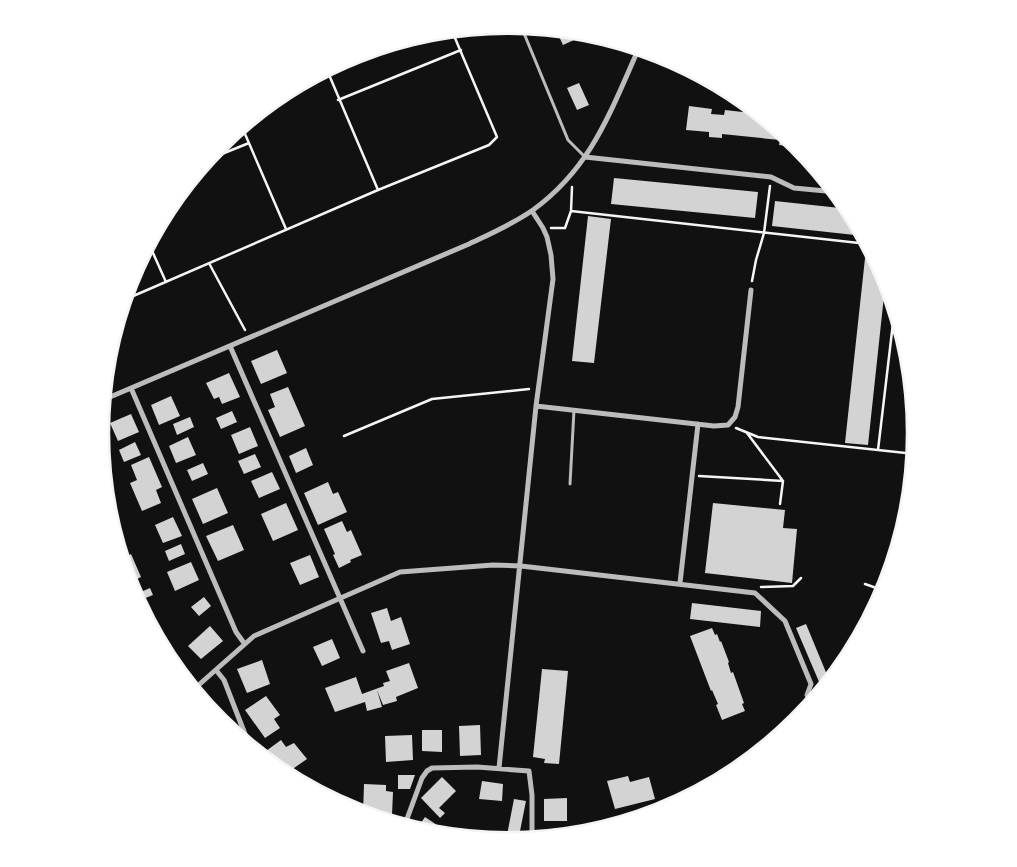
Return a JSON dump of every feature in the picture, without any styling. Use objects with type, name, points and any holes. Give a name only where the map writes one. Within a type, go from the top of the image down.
[{"type":"street","points":[[111,397],[468,244],[532,211],[573,173],[585,157],[598,136],[636,55]]},
{"type":"street","points":[[585,157],[771,177],[794,188],[827,191]]},
{"type":"street","points":[[499,768],[536,406],[552,279],[551,256],[543,228],[532,211]]},
{"type":"street","points":[[536,406],[718,426],[728,425],[735,417],[738,406],[750,290]]},
{"type":"street","points":[[230,346],[363,651]]},
{"type":"street","points":[[131,388],[236,632],[244,643]]},
{"type":"street","points":[[680,583],[698,424]]},
{"type":"street","points":[[198,685],[254,636],[400,572],[493,565],[520,566],[680,583],[755,593],[785,621],[811,684],[807,695],[808,698]]},
{"type":"street","points":[[216,670],[224,680],[245,734]]},
{"type":"street","points":[[406,820],[422,778],[432,768],[499,768],[529,771],[532,795],[532,832]]},
{"type":"lane","points":[[525,35],[568,140],[585,157]]},
{"type":"lane","points":[[570,484],[574,410]]},
{"type":"path","points":[[133,296],[378,190],[489,145],[497,137],[455,37]]},
{"type":"path","points":[[338,100],[461,50]]},
{"type":"path","points":[[329,76],[378,190]]},
{"type":"path","points":[[245,133],[286,230]]},
{"type":"path","points":[[224,153],[249,143]]},
{"type":"path","points":[[543,228],[565,228],[571,211],[573,173]]},
{"type":"path","points":[[750,290],[764,233],[771,177]]},
{"type":"path","points":[[571,211],[860,243]]},
{"type":"path","points":[[153,252],[166,282]]},
{"type":"path","points":[[209,264],[249,338]]},
{"type":"path","points":[[878,450],[893,324]]},
{"type":"path","points":[[344,436],[432,399],[538,388]]},
{"type":"path","points":[[728,425],[758,437],[907,453]]},
{"type":"path","points":[[746,432],[782,481],[780,504]]},
{"type":"path","points":[[693,476],[782,481]]},
{"type":"path","points":[[755,593],[756,590],[763,586],[793,586],[802,578]]},
{"type":"path","points":[[865,584],[877,588]]},
{"type":"building","points":[[559,37],[574,39],[574,40],[563,45]]},
{"type":"building","points":[[579,83],[589,105],[577,110],[567,88]]},
{"type":"building","points":[[689,106],[712,109],[711,114],[724,115],[725,110],[747,113],[779,140],[722,134],[722,138],[709,137],[709,132],[686,130]]},
{"type":"building","points":[[614,178],[758,192],[755,218],[611,204]]},
{"type":"building","points":[[775,201],[839,208],[856,235],[772,226]]},
{"type":"building","points":[[588,216],[611,219],[594,363],[572,361]]},
{"type":"building","points":[[865,254],[884,297],[868,445],[845,443]]},
{"type":"building","points":[[277,350],[287,373],[261,384],[251,361]]},
{"type":"building","points":[[229,373],[240,397],[222,404],[219,397],[214,399],[206,383]]},
{"type":"building","points":[[288,387],[305,426],[280,437],[268,410],[275,407],[270,394]]},
{"type":"building","points":[[171,396],[180,416],[159,425],[151,405]]},
{"type":"building","points":[[232,411],[237,422],[221,429],[216,418]]},
{"type":"building","points":[[131,414],[139,432],[118,441],[110,423]]},
{"type":"building","points":[[190,417],[194,427],[177,435],[173,424]]},
{"type":"building","points":[[250,427],[258,446],[239,454],[231,435]]},
{"type":"building","points":[[188,437],[196,455],[176,463],[169,446]]},
{"type":"building","points":[[135,442],[141,455],[124,462],[119,450]]},
{"type":"building","points":[[306,448],[313,465],[296,473],[289,456]]},
{"type":"building","points":[[255,454],[261,467],[244,474],[238,461]]},
{"type":"building","points":[[149,457],[162,487],[156,490],[161,503],[142,511],[130,483],[137,480],[131,465]]},
{"type":"building","points":[[203,463],[208,474],[192,481],[187,470]]},
{"type":"building","points":[[272,472],[280,489],[259,498],[251,481]]},
{"type":"building","points":[[328,482],[333,494],[338,492],[347,512],[318,525],[304,493]]},
{"type":"building","points":[[217,488],[228,513],[203,524],[192,499]]},
{"type":"building","points":[[286,503],[298,530],[273,541],[261,514]]},
{"type":"building","points":[[713,503],[785,510],[783,528],[797,529],[792,583],[705,573]]},
{"type":"building","points":[[173,517],[182,536],[163,543],[155,525]]},
{"type":"building","points":[[342,521],[347,532],[351,530],[362,555],[350,560],[351,562],[339,568],[324,529]]},
{"type":"building","points":[[233,525],[244,550],[218,561],[206,536]]},
{"type":"building","points":[[181,544],[185,554],[169,561],[165,551]]},
{"type":"building","points":[[131,554],[141,577],[136,579],[130,562],[128,556]]},
{"type":"building","points":[[310,555],[319,577],[300,585],[290,563]]},
{"type":"building","points":[[191,562],[199,580],[175,591],[167,572]]},
{"type":"building","points":[[150,588],[153,595],[145,598],[142,592]]},
{"type":"building","points":[[204,597],[211,606],[199,616],[191,607]]},
{"type":"building","points":[[692,603],[761,611],[760,627],[690,619]]},
{"type":"building","points":[[387,608],[391,621],[401,617],[410,644],[392,650],[389,641],[381,643],[371,613]]},
{"type":"building","points":[[806,624],[827,675],[820,684],[796,628]]},
{"type":"building","points":[[210,626],[223,641],[201,659],[188,646]]},
{"type":"building","points":[[712,628],[715,635],[717,634],[721,641],[731,673],[733,672],[744,703],[742,704],[745,711],[722,720],[716,705],[718,704],[711,691],[690,636]]},
{"type":"building","points":[[332,639],[340,658],[322,666],[313,647]]},
{"type":"building","points":[[262,660],[270,684],[247,693],[237,669]]},
{"type":"building","points":[[409,663],[418,688],[396,697],[397,701],[383,705],[377,690],[382,707],[367,711],[365,702],[335,712],[325,688],[356,677],[362,694],[384,686],[383,683],[390,681],[386,671]]},
{"type":"building","points":[[542,669],[568,671],[559,764],[544,763],[545,759],[533,757]]},
{"type":"building","points":[[266,696],[280,715],[274,719],[280,728],[265,738],[245,710]]},
{"type":"building","points":[[480,725],[481,755],[460,756],[459,726]]},
{"type":"building","points":[[422,730],[442,730],[442,752],[422,751]]},
{"type":"building","points":[[412,735],[413,760],[386,762],[385,736]]},
{"type":"building","points":[[281,740],[286,747],[294,743],[307,759],[292,770],[266,751]]},
{"type":"building","points":[[398,775],[415,775],[410,789],[398,789]]},
{"type":"building","points":[[628,776],[630,782],[649,777],[655,799],[615,809],[607,781]]},
{"type":"building","points":[[442,777],[456,791],[439,808],[445,813],[440,818],[421,798]]},
{"type":"building","points":[[482,781],[503,784],[502,801],[479,799]]},
{"type":"building","points":[[364,784],[386,785],[386,791],[393,792],[392,815],[363,806]]},
{"type":"building","points":[[567,798],[567,821],[544,821],[544,799]]},
{"type":"building","points":[[514,799],[526,801],[520,833],[507,833]]},
{"type":"building","points":[[425,817],[441,828],[431,826],[420,824]]}]
